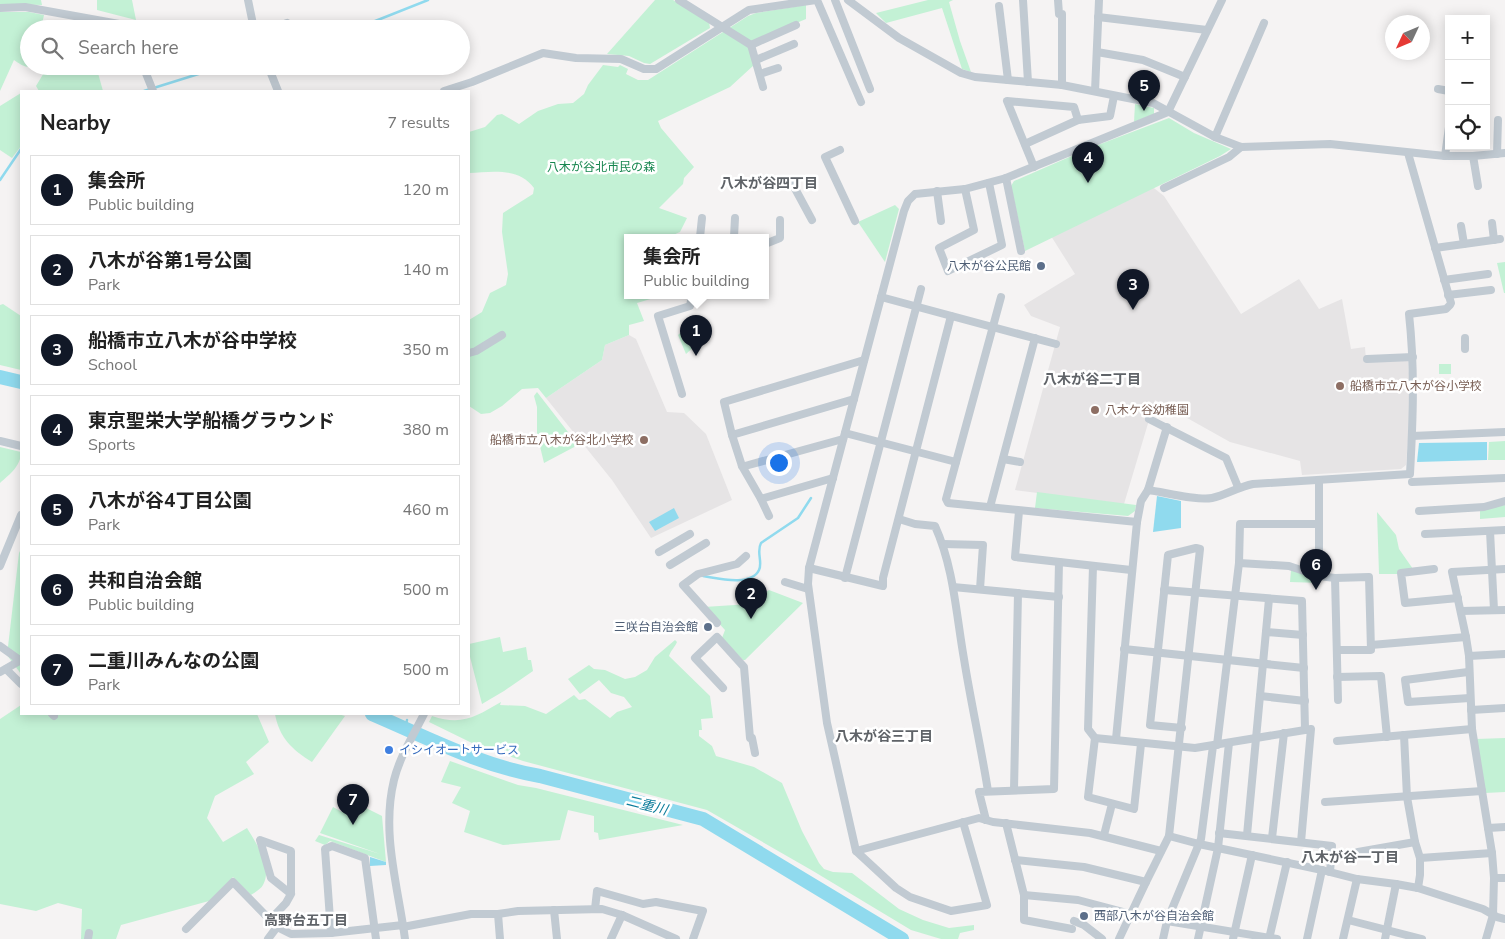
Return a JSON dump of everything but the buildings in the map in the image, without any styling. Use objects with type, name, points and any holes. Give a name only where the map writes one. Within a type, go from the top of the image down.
[{"type":"street","points":[[248,0],[252,20]]},
{"type":"street","points":[[679,0],[689,2],[721,27],[751,45],[763,87]]},
{"type":"street","points":[[447,90],[543,53],[576,58],[622,59],[644,69],[656,69],[749,10],[816,0],[861,102]]},
{"type":"street","points":[[835,0],[870,89]]},
{"type":"street","points":[[848,0],[899,38],[952,69],[975,77],[1062,85],[1153,103],[1215,137],[1241,147],[1330,144],[1408,153],[1473,156],[1501,153],[1498,120]]},
{"type":"street","points":[[1023,0],[1028,82]]},
{"type":"street","points":[[1058,0],[1059,14],[1062,14],[1062,85]]},
{"type":"street","points":[[1095,91],[1099,0]]},
{"type":"street","points":[[963,822],[988,905],[951,911],[910,897],[896,888],[856,851],[827,723],[808,588],[807,576],[809,568],[908,201],[915,194],[965,188],[1006,178],[1168,112],[1222,0]]},
{"type":"street","points":[[999,6],[1008,80]]},
{"type":"street","points":[[0,8],[25,7],[96,20]]},
{"type":"street","points":[[1098,17],[1207,30]]},
{"type":"street","points":[[1215,137],[1264,23]]},
{"type":"street","points":[[751,45],[796,25]]},
{"type":"street","points":[[756,60],[794,44]]},
{"type":"street","points":[[1097,52],[1143,60],[1185,77]]},
{"type":"street","points":[[760,74],[778,68]]},
{"type":"street","points":[[147,75],[152,88]]},
{"type":"street","points":[[272,75],[278,90]]},
{"type":"street","points":[[1438,89],[1445,90]]},
{"type":"street","points":[[1025,144],[1078,120],[1110,116],[1114,96]]},
{"type":"street","points":[[1034,167],[1007,101],[1074,107],[1078,120]]},
{"type":"street","points":[[1164,188],[1229,157],[1241,147]]},
{"type":"street","points":[[840,150],[825,157],[855,221]]},
{"type":"street","points":[[1445,156],[1446,150]]},
{"type":"street","points":[[1408,153],[1450,305],[1446,309],[1408,314],[1413,357],[1414,403],[1411,478]]},
{"type":"street","points":[[1473,156],[1478,186]]},
{"type":"street","points":[[1006,178],[1021,250]]},
{"type":"street","points":[[792,182],[812,220]]},
{"type":"street","points":[[965,188],[974,230],[939,248],[948,272],[1002,244],[989,183]]},
{"type":"street","points":[[937,191],[941,221]]},
{"type":"street","points":[[700,234],[702,218]]},
{"type":"street","points":[[734,234],[735,218]]},
{"type":"street","points":[[769,242],[780,238],[780,220]]},
{"type":"street","points":[[1435,248],[1497,239],[1492,223]]},
{"type":"street","points":[[1461,226],[1464,244]]},
{"type":"street","points":[[1444,280],[1488,274]]},
{"type":"street","points":[[845,578],[921,289]]},
{"type":"street","points":[[1448,294],[1491,290]]},
{"type":"street","points":[[1001,297],[946,499],[948,503],[1137,522]]},
{"type":"street","points":[[881,298],[1056,344]]},
{"type":"street","points":[[682,394],[658,316],[690,306],[691,299]]},
{"type":"street","points":[[809,568],[882,586],[951,316]]},
{"type":"street","points":[[470,353],[476,352],[502,335]]},
{"type":"street","points":[[990,507],[1035,338]]},
{"type":"street","points":[[1465,338],[1465,349]]},
{"type":"street","points":[[1367,359],[1413,357]]},
{"type":"street","points":[[769,516],[742,466],[724,402],[864,360]]},
{"type":"street","points":[[732,434],[854,399]]},
{"type":"street","points":[[1149,419],[1226,458],[1238,487]]},
{"type":"street","points":[[1116,740],[1137,522],[1141,501],[1148,490],[1167,427]]},
{"type":"street","points":[[1412,436],[1505,432]]},
{"type":"street","points":[[742,466],[844,436],[881,442],[956,462]]},
{"type":"street","points":[[0,441],[20,446]]},
{"type":"street","points":[[1003,459],[1020,462]]},
{"type":"street","points":[[761,499],[833,478]]},
{"type":"street","points":[[1148,490],[1211,498],[1238,487],[1253,484],[1319,480],[1505,478]]},
{"type":"street","points":[[1318,576],[1319,480]]},
{"type":"street","points":[[1419,511],[1484,507],[1505,501]]},
{"type":"street","points":[[1019,510],[1015,556],[1131,570]]},
{"type":"street","points":[[0,566],[20,517]]},
{"type":"street","points":[[899,519],[915,524],[935,526],[943,544],[953,586],[966,674],[983,756],[988,791]]},
{"type":"street","points":[[1163,939],[1167,921],[1201,839],[1239,562],[1240,524],[1319,524]]},
{"type":"street","points":[[1425,534],[1505,530]]},
{"type":"street","points":[[1490,531],[1494,610]]},
{"type":"street","points":[[659,552],[690,534]]},
{"type":"street","points":[[670,565],[706,544]]},
{"type":"street","points":[[943,544],[983,546],[980,589]]},
{"type":"street","points":[[1119,939],[1169,836],[1180,748],[1196,593],[1200,548],[1168,555],[1157,652],[1150,725],[1182,728]]},
{"type":"street","points":[[717,623],[683,585],[698,574],[737,564],[746,556]]},
{"type":"street","points":[[986,820],[979,792],[1054,789],[1059,562]]},
{"type":"street","points":[[1239,562],[1289,566],[1318,576],[1335,578],[1370,577],[1371,650],[1337,650]]},
{"type":"street","points":[[1093,566],[1088,729],[1095,738],[1088,797],[1134,809],[1141,744]]},
{"type":"street","points":[[1434,569],[1401,573],[1405,603],[1458,598]]},
{"type":"street","points":[[1486,939],[1493,915],[1494,878],[1492,853],[1472,729],[1468,672],[1469,656],[1452,572],[1505,569]]},
{"type":"street","points":[[1335,578],[1338,700]]},
{"type":"street","points":[[784,582],[808,588]]},
{"type":"street","points":[[953,586],[1058,597]]},
{"type":"street","points":[[1164,590],[1302,601],[1305,729]]},
{"type":"street","points":[[1014,790],[1018,593]]},
{"type":"street","points":[[1247,835],[1269,599]]},
{"type":"street","points":[[1461,611],[1505,610]]},
{"type":"street","points":[[1266,632],[1303,635]]},
{"type":"street","points":[[723,688],[695,658],[717,637],[744,667],[751,738],[755,753]]},
{"type":"street","points":[[1371,644],[1466,637]]},
{"type":"street","points":[[0,646],[20,659]]},
{"type":"street","points":[[1124,649],[1304,668]]},
{"type":"street","points":[[1469,656],[1505,654]]},
{"type":"street","points":[[20,661],[3,671],[20,683]]},
{"type":"street","points":[[1468,672],[1405,680],[1408,702],[1470,698]]},
{"type":"street","points":[[1337,677],[1382,676],[1387,737]]},
{"type":"street","points":[[1260,696],[1305,700]]},
{"type":"street","points":[[1471,710],[1505,708]]},
{"type":"street","points":[[404,939],[390,843],[388,812],[394,779],[401,758],[424,715]]},
{"type":"street","points":[[1095,738],[1180,748],[1215,746],[1311,729],[1302,842]]},
{"type":"street","points":[[1337,741],[1472,729]]},
{"type":"street","points":[[1272,838],[1284,733]]},
{"type":"street","points":[[1404,735],[1407,797],[1415,842],[1420,858],[1418,888]]},
{"type":"street","points":[[1198,939],[1218,848],[1230,743]]},
{"type":"street","points":[[1325,802],[1482,791]]},
{"type":"street","points":[[1104,835],[1112,804]]},
{"type":"street","points":[[856,851],[979,818],[1104,835],[1161,851]]},
{"type":"street","points":[[1006,823],[1024,895],[1024,920],[1084,925],[1102,939]]},
{"type":"street","points":[[1488,828],[1505,827]]},
{"type":"street","points":[[1220,834],[1247,835],[1332,846],[1307,939]]},
{"type":"street","points":[[1169,836],[1326,871],[1357,880],[1418,888],[1484,909],[1493,915],[1505,919]]},
{"type":"street","points":[[270,920],[286,903],[290,894],[291,851],[260,840],[271,878],[290,894]]},
{"type":"street","points":[[1358,852],[1415,842]]},
{"type":"street","points":[[332,933],[325,849],[332,846],[365,858],[376,939]]},
{"type":"street","points":[[1420,858],[1492,853]]},
{"type":"street","points":[[1234,936],[1252,855]]},
{"type":"street","points":[[1015,860],[1084,867],[1146,882]]},
{"type":"street","points":[[1167,921],[1234,936],[1272,939],[1287,862]]},
{"type":"street","points":[[1494,878],[1505,878]]},
{"type":"street","points":[[1344,939],[1357,880]]},
{"type":"street","points":[[186,929],[233,882],[277,928],[300,937],[375,930],[471,914],[602,909],[622,915],[676,939]]},
{"type":"street","points":[[1385,939],[1396,884]]},
{"type":"street","points":[[595,909],[598,891],[643,904],[656,902],[703,911],[693,939]]},
{"type":"street","points":[[1024,895],[1078,900],[1131,914]]},
{"type":"street","points":[[554,910],[557,939]]},
{"type":"street","points":[[498,914],[500,939]]},
{"type":"street","points":[[611,939],[622,915]]},
{"type":"street","points":[[1348,920],[1422,939]]},
{"type":"street","points":[[268,939],[277,928]]},
{"type":"street","points":[[652,939],[656,930]]},
{"type":"shaded area","points":[[1150,185],[1164,196],[1241,314],[1299,279],[1319,309],[1342,299],[1351,349],[1365,347],[1366,361],[1408,359],[1411,404],[1406,465],[1401,469],[1302,475],[1300,461],[1230,442],[1155,400],[1124,504],[1015,490],[1060,327],[1031,316],[1024,305],[1075,274],[1051,236]]},
{"type":"shaded area","name":"船橋市立八木が谷北小学校","points":[[629,335],[636,339],[667,412],[684,413],[706,434],[732,500],[651,538],[612,480],[546,398],[602,360],[605,345]]},
{"type":"green space","points":[[0,0],[41,0],[42,5],[0,4]]},
{"type":"green space","points":[[97,0],[132,0],[136,20],[97,10]]},
{"type":"green space","points":[[655,0],[673,0],[709,22],[710,28],[650,64],[629,56],[607,54]]},
{"type":"green space","points":[[928,0],[953,0],[949,2],[971,72],[962,69],[942,8],[886,23],[876,13]]},
{"type":"green space","name":"八木が谷北市民の森","points":[[806,5],[806,19],[753,41],[754,65],[730,87],[658,121],[661,128],[694,167],[684,178],[683,184],[659,208],[687,218],[680,232],[675,234],[624,234],[624,299],[650,299],[637,303],[644,321],[629,325],[629,335],[605,345],[602,360],[546,398],[538,388],[522,389],[502,406],[490,413],[481,414],[470,407],[470,319],[482,312],[490,293],[506,285],[508,274],[502,232],[503,213],[533,194],[534,188],[528,181],[513,174],[504,172],[470,173],[470,132],[485,127],[497,115],[502,114],[519,124],[538,111],[558,104],[573,103],[584,94],[588,85],[603,65],[618,67],[620,65],[628,69],[626,74],[638,80],[648,80],[748,16]]},
{"type":"green space","points":[[0,12],[29,12],[44,15],[43,20],[20,20],[20,63],[14,60],[0,91]]},
{"type":"green space","points":[[43,75],[99,75],[103,90],[38,90],[36,86]]},
{"type":"green space","points":[[20,94],[20,147],[12,158],[0,150],[0,106]]},
{"type":"green space","points":[[1135,104],[1154,108],[1154,114],[1134,122]]},
{"type":"green space","points":[[1169,118],[1194,133],[1231,149],[1025,251],[1011,186],[1014,181],[1090,148]]},
{"type":"green space","points":[[895,205],[899,209],[885,262],[858,222]]},
{"type":"green space","points":[[1505,262],[1505,293],[1504,293],[1497,263]]},
{"type":"green space","points":[[3,304],[20,315],[20,370],[0,365],[0,305]]},
{"type":"green space","points":[[686,328],[697,344],[686,354],[678,335]]},
{"type":"green space","points":[[1439,364],[1451,364],[1451,374],[1439,374]]},
{"type":"green space","points":[[537,392],[578,445],[544,463],[537,434],[537,407],[534,396]]},
{"type":"green space","points":[[1505,441],[1505,460],[1488,460],[1489,442]]},
{"type":"green space","points":[[0,447],[20,452],[17,466],[0,483]]},
{"type":"green space","points":[[1037,492],[1136,505],[1135,511],[1128,516],[1035,508]]},
{"type":"green space","points":[[1505,505],[1505,517],[1480,519],[1480,510]]},
{"type":"green space","points":[[1377,512],[1396,535],[1399,549],[1413,569],[1399,574],[1379,574]]},
{"type":"green space","points":[[20,551],[20,673],[7,655]]},
{"type":"green space","points":[[1291,570],[1321,579],[1320,583],[1290,582]]},
{"type":"green space","points":[[769,590],[803,603],[743,660],[722,638],[725,630],[704,607],[750,604]]},
{"type":"green space","points":[[500,637],[503,652],[526,647],[528,660],[531,660],[533,671],[482,704],[470,657],[470,644]]},
{"type":"green space","points":[[675,640],[677,642],[669,656],[710,696],[713,718],[701,719],[702,730],[699,730],[699,736],[712,746],[716,756],[754,767],[782,783],[802,831],[824,869],[833,872],[852,873],[899,909],[923,920],[949,928],[974,925],[974,930],[960,933],[958,939],[941,939],[911,930],[707,810],[523,761],[474,744],[429,722],[432,716],[460,720],[476,716],[501,702],[500,705],[525,706],[546,714],[574,695],[579,700],[585,699],[610,718],[617,712],[632,707],[624,697],[611,693],[599,680],[580,694],[568,679],[589,665],[594,669],[605,670],[625,679],[635,677],[647,670],[655,657]]},
{"type":"green space","points":[[20,706],[20,715],[257,715],[269,742],[246,762],[254,774],[215,796],[207,818],[223,842],[247,828],[259,848],[265,863],[266,878],[262,886],[251,895],[233,877],[209,901],[121,925],[116,939],[81,939],[82,909],[58,903],[36,911],[0,904],[0,719]]},
{"type":"green space","points":[[275,715],[345,716],[312,762],[293,748],[283,736]]},
{"type":"green space","points":[[1505,738],[1505,792],[1485,793],[1476,739]]},
{"type":"green space","points":[[450,761],[518,785],[683,825],[599,840],[598,833],[594,832],[594,816],[568,810],[560,840],[503,845],[464,832],[470,811],[452,803],[461,787],[441,782]]},
{"type":"green space","points":[[350,800],[382,816],[386,862],[330,841],[325,845],[315,841],[319,835],[380,854],[320,833],[333,807],[342,812]]},
{"type":"water","points":[[1487,442],[1487,460],[1417,462],[1419,443]]},
{"type":"water","points":[[1157,496],[1181,501],[1181,528],[1153,532]]},
{"type":"water","points":[[674,508],[679,518],[655,531],[649,522]]},
{"type":"water","points":[[370,857],[386,862],[386,865],[370,866]]},
{"type":"waterway","points":[[378,20],[428,0]]},
{"type":"waterway","points":[[147,90],[195,75]]},
{"type":"waterway","points":[[0,180],[20,150]]},
{"type":"waterway","name":"二重川","points":[[0,377],[20,382]]},
{"type":"waterway","points":[[703,576],[741,580],[755,575],[760,567],[759,550],[761,543],[798,518],[811,498]]},
{"type":"waterway","name":"二重川","points":[[374,715],[454,750],[496,765],[703,819],[902,939]]},
{"type":"waterway","name":"二重川","points":[[405,728],[407,720]]},
{"type":"place","name":"八木が谷4丁目公園","points":[[1144,111]]},
{"type":"place","name":"東京聖栄大学船橋グラウンド","points":[[1088,183]]},
{"type":"place","name":"八木が谷公民館","points":[[1041,266]]},
{"type":"place","name":"船橋市立八木が谷中学校","points":[[1133,310]]},
{"type":"place","name":"集会所","points":[[696,356]]},
{"type":"place","name":"船橋市立八木が谷小学校","points":[[1340,386]]},
{"type":"place","name":"八木ケ谷幼稚園","points":[[1095,410]]},
{"type":"place","name":"船橋市立八木が谷北小学校","points":[[644,440]]},
{"type":"place","name":"共和自治会館","points":[[1316,590]]},
{"type":"place","name":"八木が谷第1号公園","points":[[751,619]]},
{"type":"place","name":"三咲台自治会館","points":[[708,627]]},
{"type":"place","name":"イシイオートサービス","points":[[389,750]]},
{"type":"place","name":"二重川みんなの公園","points":[[353,825]]},
{"type":"place","name":"西部八木が谷自治会館","points":[[1084,916]]},
{"type":"district","name":"八木が谷四丁目","points":[[769,183]]},
{"type":"district","name":"八木が谷二丁目","points":[[1092,379]]},
{"type":"district","name":"八木が谷三丁目","points":[[884,736]]},
{"type":"district","name":"八木が谷一丁目","points":[[1350,857]]},
{"type":"district","name":"高野台五丁目","points":[[306,920]]}]
